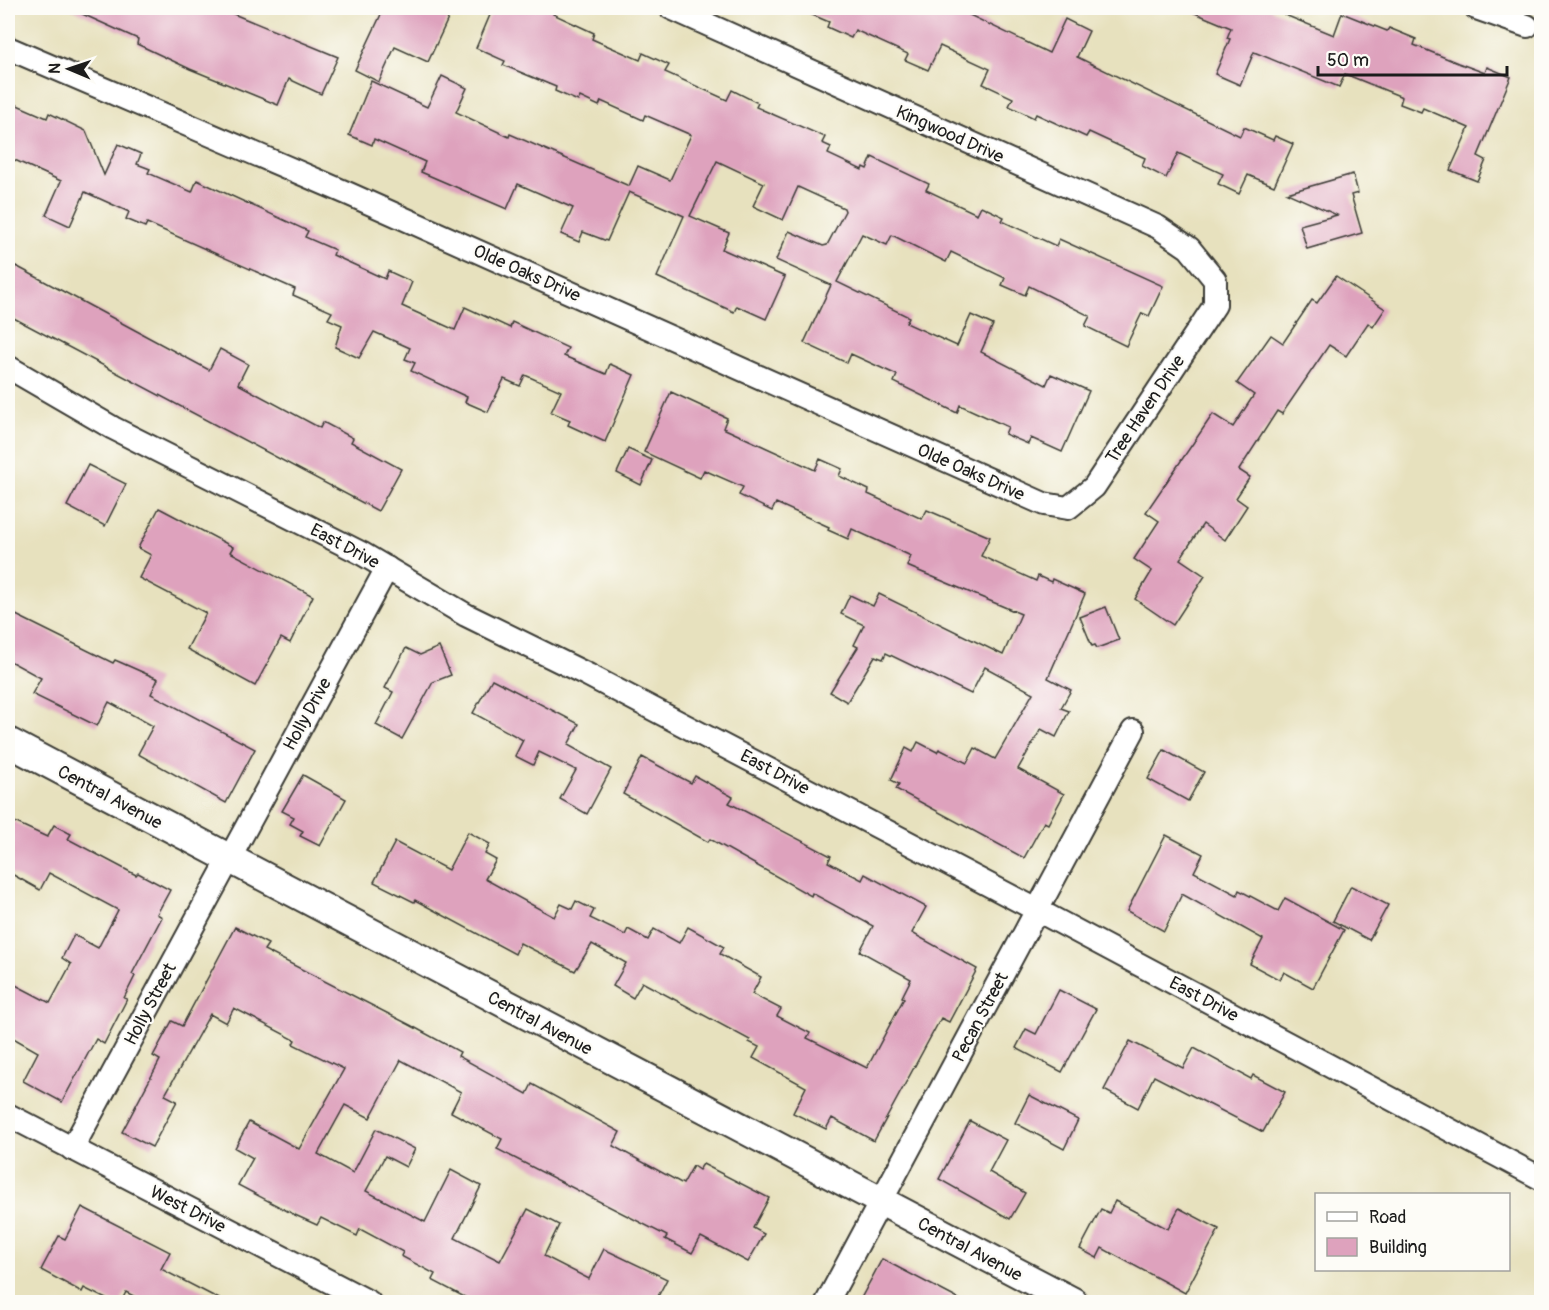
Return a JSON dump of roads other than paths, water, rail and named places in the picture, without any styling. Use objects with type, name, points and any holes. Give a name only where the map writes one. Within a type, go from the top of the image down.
[{"type":"street","name":"Kingwood Drive","points":[[671,8],[1158,228],[1190,248],[1215,280]]},
{"type":"street","points":[[1476,8],[1527,27]]},
{"type":"street","name":"Olde Oaks Drive","points":[[8,48],[349,194],[1044,504]]},
{"type":"street","name":"Tree Haven Drive","points":[[1044,504],[1068,508],[1094,487],[1215,304],[1215,280]]},
{"type":"street","name":"East Drive","points":[[8,367],[113,428],[387,568],[466,615],[588,675],[1037,910],[1542,1179]]},
{"type":"street","name":"Holly Drive","points":[[227,860],[387,568]]},
{"type":"street","name":"Pecan Street","points":[[826,1302],[1133,731]]},
{"type":"street","name":"Central Avenue","points":[[8,742],[227,860],[1072,1302]]},
{"type":"street","name":"Holly Street","points":[[72,1149],[227,860]]},
{"type":"street","name":"West Drive","points":[[8,1115],[369,1302]]}]
